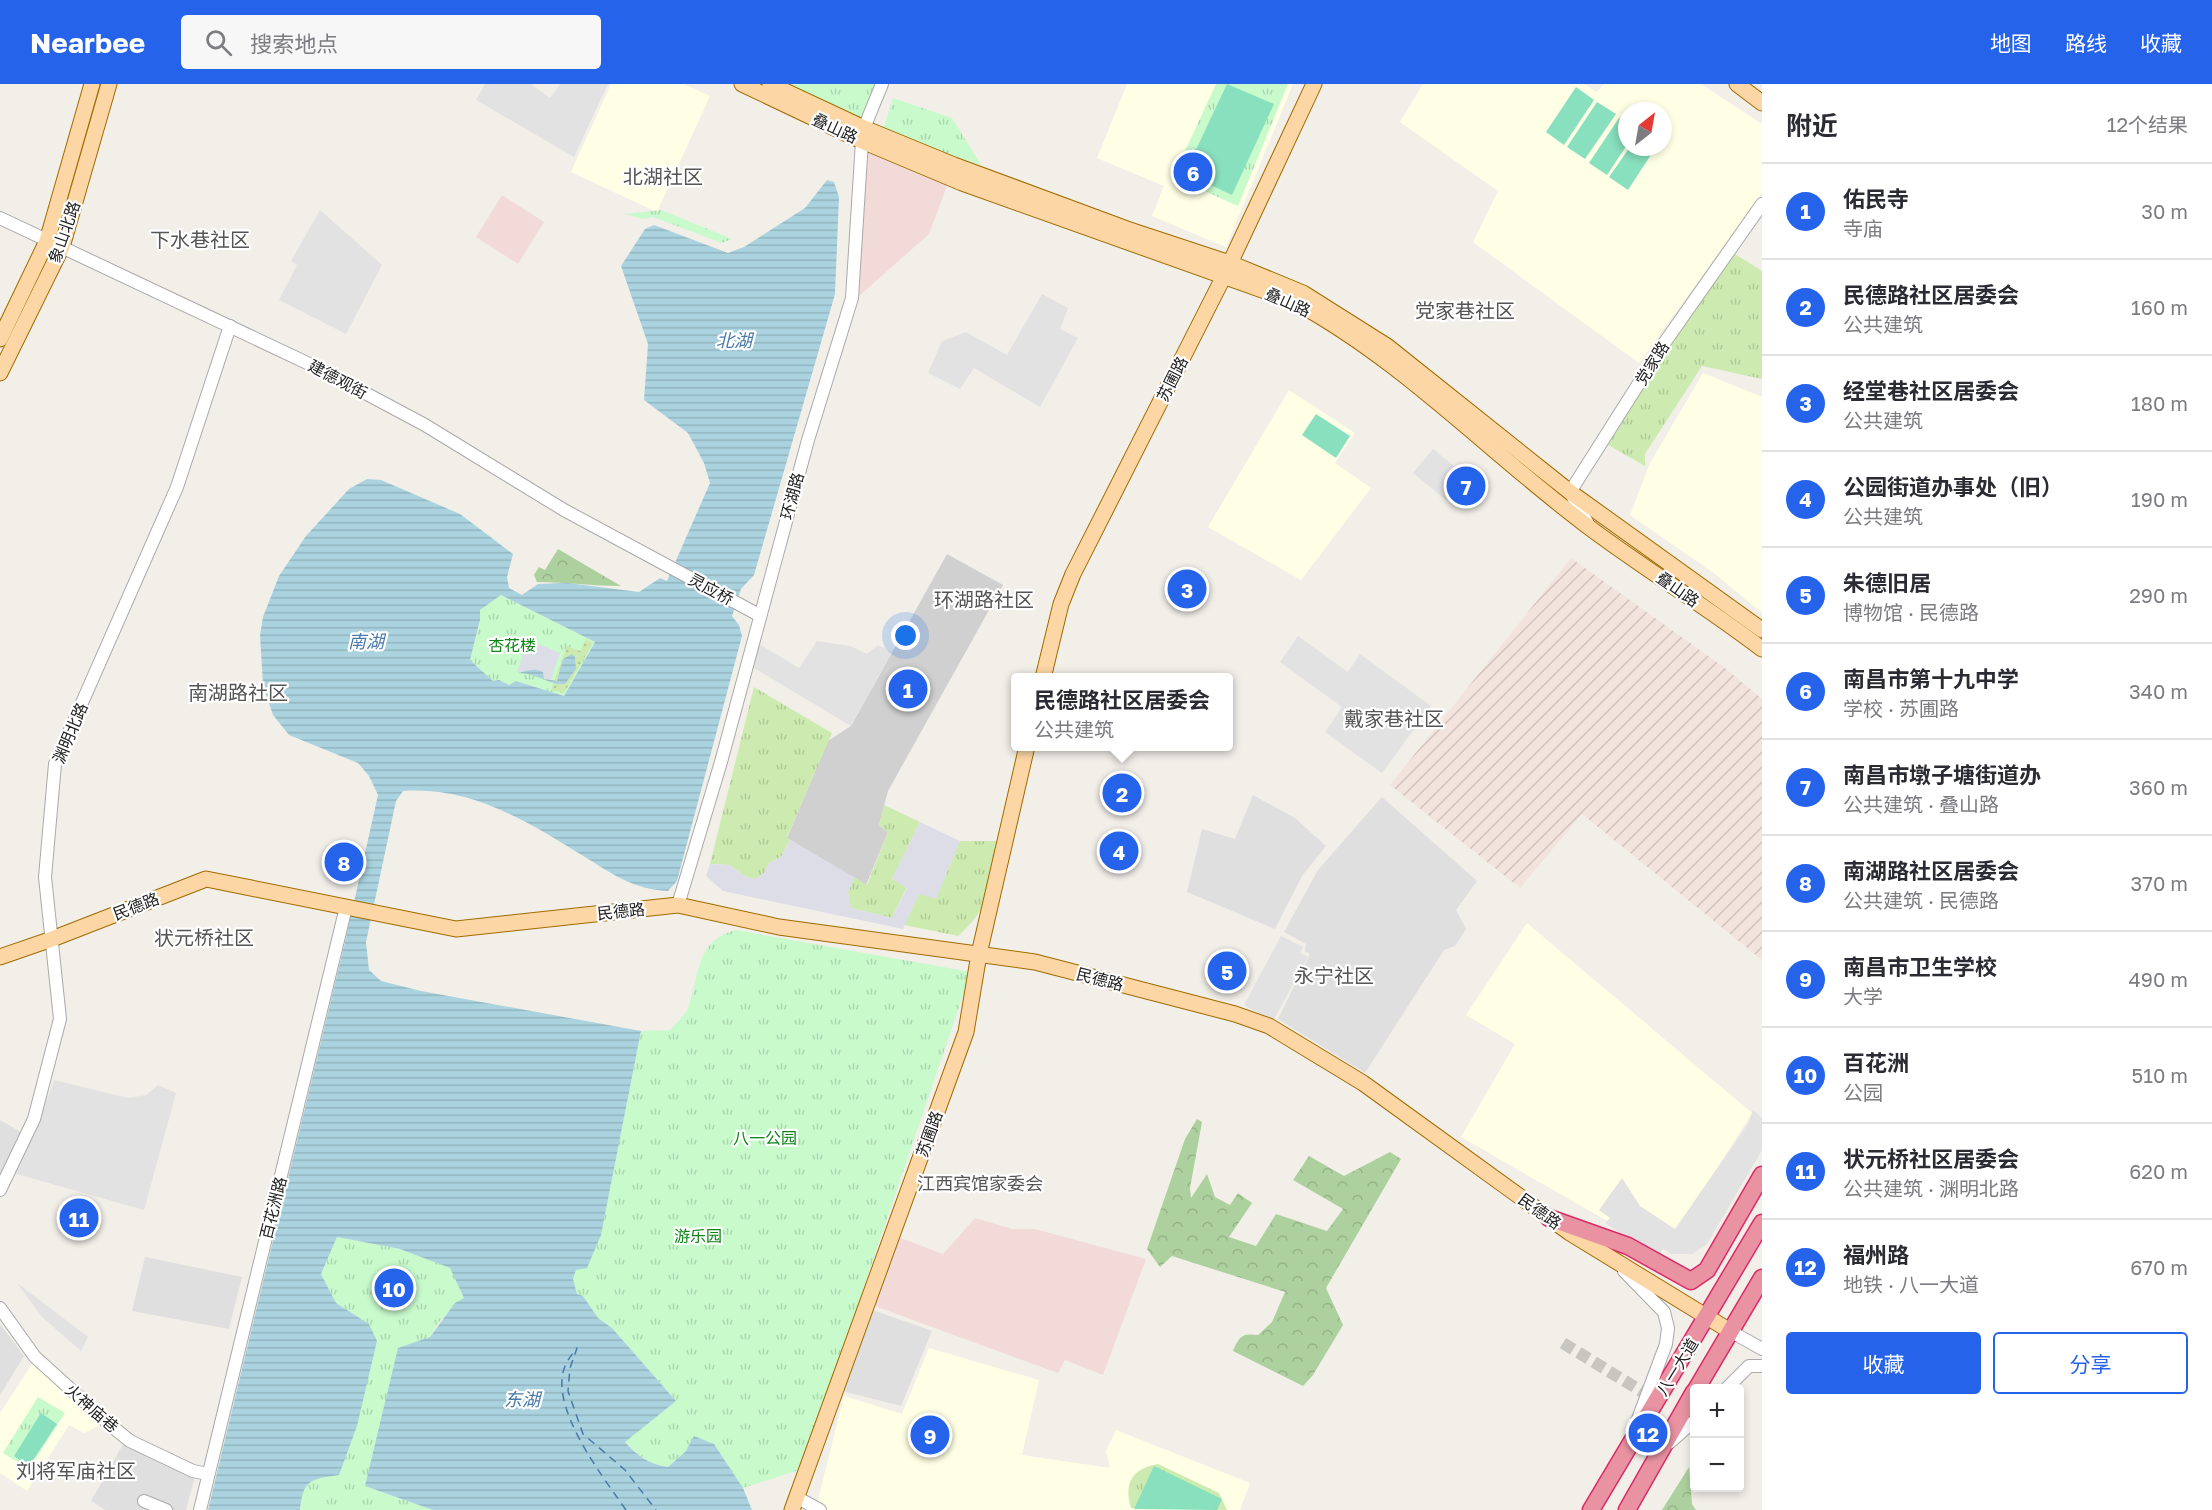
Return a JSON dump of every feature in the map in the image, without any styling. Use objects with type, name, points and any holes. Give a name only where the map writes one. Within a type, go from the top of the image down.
[{"type":"highway","points":[[1549,1218],[1628,1246],[1691,1281],[1707,1270],[1762,1175]]},
{"type":"highway","name":"八一大道","points":[[1591,1510],[1762,1223]]},
{"type":"highway","name":"八一大道","points":[[1700,1384],[1762,1278]]},
{"type":"highway","name":"八一大道","points":[[1627,1510],[1690,1401]]},
{"type":"main road","name":"象山北路","points":[[0,339],[47,241],[92,84]]},
{"type":"main road","name":"象山北路","points":[[0,373],[62,247],[109,84]]},
{"type":"main road","name":"叠山路","points":[[742,84],[863,135]]},
{"type":"main road","name":"叠山路","points":[[770,84],[863,135],[962,183],[1303,293],[1369,334],[1570,492],[1762,630]]},
{"type":"main road","name":"苏圃路","points":[[1044,673],[1061,604],[1073,574],[1227,270],[1314,84]]},
{"type":"main road","points":[[1737,84],[1762,103]]},
{"type":"main road","name":"叠山路","points":[[1227,270],[1293,301],[1367,348],[1590,528],[1762,649]]},
{"type":"main road","name":"苏圃路","points":[[794,1504],[966,1032],[979,954],[1026,751]]},
{"type":"main road","name":"民德路","points":[[0,957],[206,879],[456,929],[678,905],[779,927],[1035,962],[1235,1014],[1269,1026],[1363,1083],[1549,1218],[1730,1331]]},
{"type":"street","name":"环湖路","points":[[678,905],[721,762],[808,440],[852,298],[863,135],[882,84]]},
{"type":"street","name":"党家路","points":[[1570,492],[1665,342],[1762,204]]},
{"type":"street","name":"建德观街","points":[[0,218],[322,370],[425,425],[564,510],[663,563]]},
{"type":"street","name":"渊明北路","points":[[0,1191],[34,1119],[60,1019],[45,877],[55,764],[177,487],[230,326]]},
{"type":"street","points":[[1570,492],[1590,528]]},
{"type":"street","name":"灵应桥","points":[[663,563],[759,615]]},
{"type":"street","name":"百花洲路","points":[[200,1510],[346,907]]},
{"type":"street","points":[[1608,1256],[1664,1312],[1668,1328],[1666,1344],[1649,1384],[1630,1443]]},
{"type":"street","name":"火神庙巷","points":[[0,1308],[35,1357],[130,1441],[193,1471],[208,1474]]},
{"type":"street","points":[[1730,1331],[1762,1338]]},
{"type":"street","points":[[1730,1331],[1762,1349]]},
{"type":"street","points":[[1732,1384],[1749,1366],[1762,1366]]},
{"type":"street","points":[[1662,1449],[1690,1425]]},
{"type":"street","points":[[144,1501],[166,1510]]},
{"type":"street","points":[[794,1504],[820,1510]]},
{"type":"shaded area","points":[[485,84],[531,84],[550,98],[560,84],[608,84],[574,157],[476,100]]},
{"type":"shaded area","points":[[611,84],[684,84],[710,96],[657,212],[571,172]]},
{"type":"shaded area","points":[[1127,84],[1293,84],[1226,247],[1152,216],[1164,186],[1097,158]]},
{"type":"shaded area","points":[[1423,84],[1584,84],[1597,92],[1604,84],[1701,84],[1762,124],[1762,193],[1639,363],[1473,242],[1498,191],[1400,122]]},
{"type":"shaded area","points":[[866,152],[947,186],[929,234],[858,297]]},
{"type":"shaded area","points":[[502,195],[544,222],[518,264],[476,237]]},
{"type":"shaded area","points":[[320,210],[382,265],[346,334],[279,300],[297,265],[291,261]]},
{"type":"shaded area","points":[[1042,294],[1068,308],[1060,329],[1078,338],[1040,407],[974,368],[960,389],[928,373],[942,341],[966,332],[1007,355]]},
{"type":"shaded area","points":[[1703,373],[1762,397],[1762,613],[1711,571],[1630,515],[1650,463]]},
{"type":"shaded area","points":[[1289,390],[1355,433],[1335,463],[1371,488],[1301,580],[1208,527]]},
{"type":"shaded area","points":[[1433,449],[1466,476],[1446,500],[1413,473]]},
{"type":"shaded area","points":[[947,554],[1003,585],[888,791],[879,825],[888,832],[866,885],[787,838],[828,741],[851,726]]},
{"type":"shaded area","points":[[1571,558],[1725,668],[1762,699],[1762,960],[1582,814],[1520,888],[1390,785]]},
{"type":"shaded area","points":[[1298,636],[1348,672],[1360,654],[1431,706],[1382,773],[1325,732],[1342,707],[1280,662]]},
{"type":"shaded area","points":[[528,640],[560,653],[550,682],[531,671],[517,672]]},
{"type":"shaded area","points":[[817,641],[850,646],[867,654],[878,645],[892,652],[851,726],[754,668],[759,644],[799,668]]},
{"type":"shaded area","points":[[1253,795],[1295,818],[1326,846],[1302,876],[1275,929],[1187,892],[1202,829],[1235,839]]},
{"type":"shaded area","points":[[1382,797],[1477,881],[1456,910],[1466,929],[1455,946],[1444,950],[1365,1073],[1278,1019],[1310,954],[1305,951],[1306,944],[1284,932],[1318,870]]},
{"type":"shaded area","points":[[920,822],[960,841],[936,899],[919,894],[903,929],[723,891],[706,876],[710,864],[729,865],[746,877],[756,879],[764,873],[769,863],[781,857],[790,840],[854,877],[848,893],[851,908],[892,918],[907,888],[892,879]]},
{"type":"shaded area","points":[[1527,923],[1752,1113],[1663,1253],[1461,1137],[1515,1044],[1466,1015]]},
{"type":"shaded area","points":[[1281,936],[1303,947],[1300,953],[1308,957],[1273,1021],[1244,1005]]},
{"type":"shaded area","points":[[54,1080],[128,1098],[146,1095],[158,1085],[176,1093],[144,1210],[13,1173],[40,1119]]},
{"type":"shaded area","points":[[1753,1110],[1762,1118],[1762,1150],[1707,1244],[1692,1254],[1671,1254],[1663,1249],[1658,1258],[1605,1223],[1610,1218],[1599,1210],[1622,1178],[1640,1206],[1675,1229],[1748,1124]]},
{"type":"shaded area","points":[[0,1120],[21,1132],[0,1176]]},
{"type":"shaded area","points":[[975,1218],[1012,1229],[1035,1229],[1146,1259],[1103,1375],[1065,1360],[1058,1373],[872,1305],[898,1237],[943,1254]]},
{"type":"shaded area","points":[[145,1257],[242,1277],[229,1329],[132,1311]]},
{"type":"shaded area","points":[[17,1283],[88,1337],[81,1351],[43,1318]]},
{"type":"shaded area","points":[[870,1309],[932,1331],[901,1406],[838,1390]]},
{"type":"shaded area","points":[[0,1324],[24,1356],[0,1395]]},
{"type":"shaded area","points":[[929,1348],[1039,1380],[1022,1455],[1110,1468],[1106,1451],[1116,1430],[1250,1483],[1240,1510],[829,1510],[817,1504],[844,1396],[902,1414]]},
{"type":"shaded area","points":[[34,1361],[105,1423],[84,1433],[69,1425],[27,1491],[0,1473],[0,1413]]},
{"type":"shaded area","points":[[125,1441],[195,1476],[186,1510],[105,1510],[91,1501]]},
{"type":"green space","points":[[785,84],[876,84],[861,121]]},
{"type":"green space","points":[[1216,84],[1288,84],[1238,206],[1173,177]]},
{"type":"green space","points":[[1227,84],[1274,104],[1232,195],[1185,173]]},
{"type":"green space","points":[[1576,87],[1594,100],[1564,145],[1546,132]]},
{"type":"green space","points":[[893,98],[952,118],[981,165],[882,133]]},
{"type":"green space","points":[[1597,102],[1616,114],[1585,159],[1567,147]]},
{"type":"green space","points":[[1618,120],[1620,156],[1607,175],[1589,163]]},
{"type":"green space","points":[[1624,156],[1650,156],[1628,190],[1609,177]]},
{"type":"green space","points":[[661,210],[732,239],[722,243],[653,217],[643,219],[625,214]]},
{"type":"green space","points":[[1735,254],[1762,271],[1762,379],[1702,366],[1645,454],[1645,466],[1608,445],[1673,340]]},
{"type":"green space","points":[[1316,414],[1350,436],[1336,458],[1302,435]]},
{"type":"green space","points":[[558,549],[621,586],[537,582],[534,575],[539,567],[545,570]]},
{"type":"green space","name":"杏花楼","points":[[501,595],[595,642],[564,696],[517,681],[509,685],[499,680],[493,681],[470,660],[480,621],[480,610]]},
{"type":"green space","points":[[586,639],[593,643],[564,693],[551,690],[567,646],[580,651]]},
{"type":"green space","points":[[754,687],[832,733],[787,837],[790,840],[781,857],[769,863],[764,873],[756,879],[746,877],[729,865],[710,864]]},
{"type":"green space","points":[[884,805],[920,822],[892,879],[907,887],[892,918],[851,908],[848,893],[854,877],[867,885],[888,832],[879,825]]},
{"type":"green space","points":[[960,841],[1000,841],[988,893],[977,915],[958,936],[904,925],[919,893],[936,898]]},
{"type":"green space","name":"八一公园","points":[[736,930],[971,972],[802,1469],[743,1488],[714,1444],[686,1451],[668,1467],[644,1458],[625,1441],[676,1401],[612,1328],[598,1318],[583,1296],[577,1295],[573,1279],[576,1270],[601,1235],[641,1031],[670,1030],[688,1008],[706,951],[723,935]]},
{"type":"green space","points":[[1197,1119],[1202,1122],[1190,1188],[1191,1198],[1207,1174],[1215,1197],[1230,1205],[1238,1193],[1252,1203],[1229,1237],[1256,1246],[1276,1214],[1327,1231],[1343,1209],[1293,1180],[1309,1156],[1344,1176],[1390,1152],[1401,1159],[1326,1288],[1343,1325],[1313,1375],[1303,1386],[1233,1351],[1242,1337],[1258,1335],[1272,1322],[1285,1292],[1172,1256],[1160,1267],[1147,1249],[1185,1139]]},
{"type":"green space","points":[[337,1237],[400,1249],[451,1268],[464,1299],[439,1322],[430,1337],[365,1486],[433,1510],[300,1510],[302,1491],[312,1479],[369,1324],[336,1303],[321,1274]]},
{"type":"green space","points":[[38,1397],[65,1413],[29,1469],[3,1453]]},
{"type":"green space","points":[[41,1413],[57,1424],[29,1466],[14,1456]]},
{"type":"green space","points":[[1158,1464],[1219,1493],[1227,1510],[1131,1508],[1128,1491],[1132,1478],[1142,1469]]},
{"type":"green space","points":[[1154,1466],[1222,1499],[1217,1510],[1134,1509]]},
{"type":"green space","points":[[1689,1467],[1690,1492],[1692,1504],[1696,1510],[1662,1510]]},
{"type":"water","points":[[827,180],[834,182],[839,197],[835,294],[754,575],[741,589],[732,616],[739,625],[742,636],[677,881],[668,891],[634,884],[521,819],[476,800],[453,794],[403,791],[396,801],[366,942],[369,970],[381,981],[421,991],[641,1031],[601,1235],[587,1268],[576,1270],[573,1279],[577,1294],[583,1296],[598,1318],[612,1328],[676,1401],[625,1442],[644,1459],[668,1467],[686,1451],[694,1436],[714,1444],[743,1488],[752,1510],[433,1510],[365,1486],[398,1348],[430,1337],[455,1303],[464,1298],[450,1268],[400,1249],[337,1237],[321,1274],[336,1303],[369,1324],[377,1341],[357,1426],[339,1475],[310,1482],[303,1492],[300,1510],[208,1510],[346,938],[378,795],[369,776],[358,763],[289,735],[273,715],[263,685],[260,635],[263,617],[279,576],[306,536],[349,489],[367,479],[381,480],[460,514],[513,554],[507,577],[509,588],[522,595],[538,584],[568,583],[639,592],[660,578],[667,581],[710,483],[704,463],[688,433],[644,400],[648,344],[621,266],[645,229],[654,225],[728,253],[744,247],[805,208]],"holes":[[[501,595],[595,642],[564,696],[516,681],[509,685],[499,680],[493,681],[470,660],[480,620],[480,610]]]},
{"type":"water","points":[[572,654],[575,657],[576,669],[565,684],[556,684],[529,674],[518,673],[539,671],[543,672],[544,679],[557,681],[563,659]]},
{"type":"ferry route","points":[[626,1510],[592,1461],[570,1420],[564,1400],[562,1381],[566,1364],[577,1348],[570,1368],[568,1391],[583,1434],[625,1470],[656,1510]]},
{"type":"tunnel","points":[[1563,1343],[1646,1394]]},
{"type":"place","name":"南昌市第十九中学","points":[[1193,172]]},
{"type":"place","name":"南昌市墩子塘街道办","points":[[1466,486]]},
{"type":"place","name":"经堂巷社区居委会","points":[[1187,589]]},
{"type":"place","name":"佑民寺","points":[[908,689]]},
{"type":"place","name":"民德路社区居委会","points":[[1122,793]]},
{"type":"place","name":"公园街道办事处（旧）","points":[[1119,851]]},
{"type":"place","name":"南湖路社区居委会","points":[[344,862]]},
{"type":"place","name":"朱德旧居","points":[[1227,971]]},
{"type":"place","name":"状元桥社区居委会","points":[[79,1218]]},
{"type":"place","name":"百花洲","points":[[394,1288]]},
{"type":"place","name":"福州路","points":[[1648,1433]]},
{"type":"place","name":"南昌市卫生学校","points":[[930,1435]]},
{"type":"district","name":"北湖社区","points":[[663,176]]},
{"type":"district","name":"下水巷社区","points":[[200,239]]},
{"type":"district","name":"党家巷社区","points":[[1465,310]]},
{"type":"district","name":"环湖路社区","points":[[984,599]]},
{"type":"district","name":"南湖路社区","points":[[238,692]]},
{"type":"district","name":"戴家巷社区","points":[[1394,718]]},
{"type":"district","name":"状元桥社区","points":[[204,937]]},
{"type":"district","name":"永宁社区","points":[[1334,975]]},
{"type":"district","name":"江西宾馆家委会","points":[[980,1183]]},
{"type":"district","name":"刘将军庙社区","points":[[76,1470]]},
{"type":"water label","name":"北湖","points":[[734,340]]},
{"type":"water label","name":"南湖","points":[[366,641]]},
{"type":"water label","name":"东湖","points":[[522,1399]]},
{"type":"park label","name":"游乐园","points":[[698,1236]]}]
